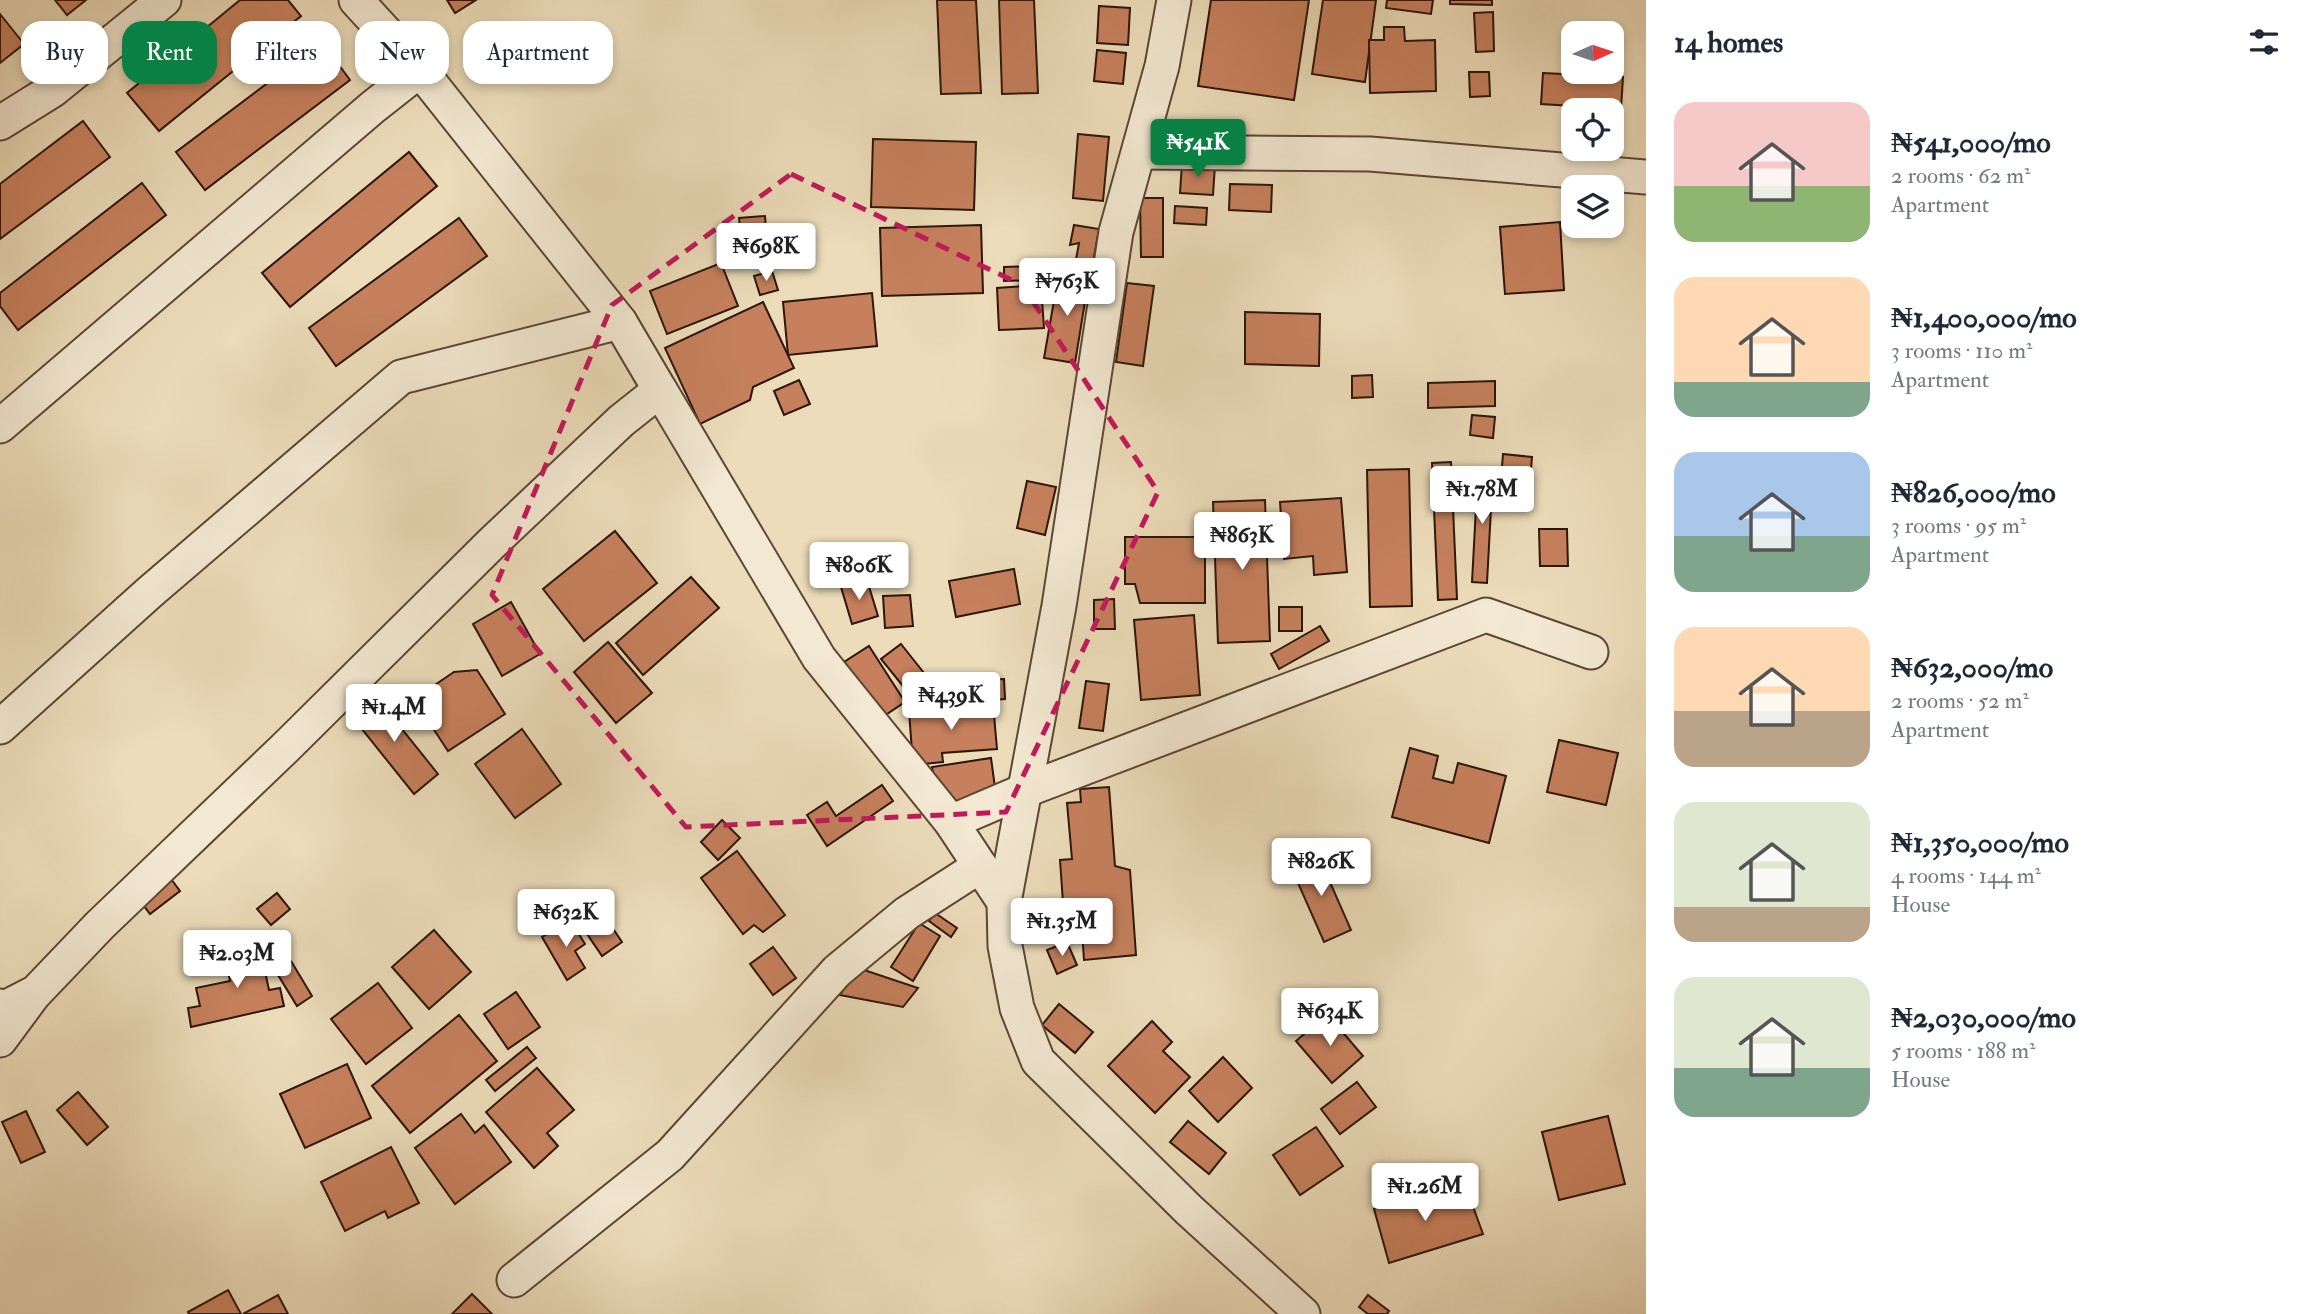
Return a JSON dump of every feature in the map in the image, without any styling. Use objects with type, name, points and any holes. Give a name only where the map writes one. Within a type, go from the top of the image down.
[{"type":"street","points":[[0,123],[53,90],[164,0]]},
{"type":"street","points":[[356,0],[375,21]]},
{"type":"street","points":[[1174,0],[1162,66],[1116,232],[1082,463],[1004,902],[1005,946],[1017,1008],[1038,1061],[1189,1210],[1303,1314]]},
{"type":"street","points":[[0,426],[402,84]]},
{"type":"street","points":[[431,84],[620,322],[819,658],[951,822],[1004,902]]},
{"type":"street","points":[[1139,152],[1370,154],[1646,177]]},
{"type":"street","points":[[0,727],[150,592],[401,377],[620,322]]},
{"type":"street","points":[[0,1040],[36,992],[100,925],[284,749],[493,542],[621,421],[660,390]]},
{"type":"street","points":[[951,822],[1026,790],[1486,615],[1591,652]]},
{"type":"street","points":[[514,1280],[670,1155],[837,971],[907,914],[980,866]]},
{"type":"street","points":[[0,1006],[7,1007],[36,992]]},
{"type":"highlighted area","points":[[791,174],[1022,285],[1158,492],[1006,812],[686,827],[492,595],[612,305]]},
{"type":"building","points":[[55,0],[86,0],[67,15]]},
{"type":"building","points":[[240,0],[288,0],[301,16],[295,21],[231,21],[231,73],[159,131],[127,93],[138,84],[217,84],[217,21],[214,21]]},
{"type":"building","points":[[447,0],[476,0],[455,13]]},
{"type":"building","points":[[937,0],[976,0],[981,93],[941,94]]},
{"type":"building","points":[[999,0],[1034,0],[1038,93],[1002,94]]},
{"type":"building","points":[[1211,0],[1309,0],[1294,100],[1198,86]]},
{"type":"building","points":[[1323,0],[1376,0],[1365,82],[1312,74]]},
{"type":"building","points":[[1387,0],[1433,0],[1431,14],[1386,8]]},
{"type":"building","points":[[1450,0],[1492,0],[1492,5],[1450,4]]},
{"type":"building","points":[[1099,6],[1130,8],[1128,45],[1097,43]]},
{"type":"building","points":[[1493,12],[1494,51],[1476,52],[1474,13]]},
{"type":"building","points":[[0,14],[21,40],[21,46],[0,63]]},
{"type":"building","points":[[1384,27],[1404,27],[1405,41],[1435,40],[1436,91],[1370,93],[1369,40],[1384,40]]},
{"type":"building","points":[[1097,50],[1126,53],[1123,84],[1094,81]]},
{"type":"building","points":[[341,68],[350,80],[205,190],[176,152],[266,84],[341,84]]},
{"type":"building","points":[[1469,72],[1489,72],[1490,96],[1470,97]]},
{"type":"building","points":[[1543,73],[1561,74],[1561,84],[1623,84],[1622,98],[1561,98],[1561,105],[1541,104]]},
{"type":"building","points":[[83,121],[110,157],[0,239],[0,184]]},
{"type":"building","points":[[1078,134],[1109,137],[1103,201],[1073,198]]},
{"type":"building","points":[[873,139],[976,142],[974,210],[871,207]]},
{"type":"building","points":[[409,152],[437,186],[290,307],[262,273]]},
{"type":"building","points":[[1182,163],[1215,165],[1213,195],[1180,193]]},
{"type":"building","points":[[142,183],[166,215],[18,330],[0,306],[0,293]]},
{"type":"building","points":[[1230,184],[1272,185],[1271,212],[1229,210]]},
{"type":"building","points":[[1140,198],[1163,198],[1163,257],[1141,257]]},
{"type":"building","points":[[1175,206],[1207,208],[1206,225],[1174,223]]},
{"type":"building","points":[[765,216],[767,244],[742,246],[739,218]]},
{"type":"building","points":[[459,218],[487,256],[336,366],[309,328]]},
{"type":"building","points":[[1560,222],[1564,290],[1505,294],[1500,227]]},
{"type":"building","points":[[981,225],[983,293],[882,296],[880,228]]},
{"type":"building","points":[[1074,225],[1099,229],[1092,268],[1075,265],[1079,243],[1070,245]]},
{"type":"building","points":[[721,263],[738,306],[667,334],[650,291]]},
{"type":"building","points":[[1037,266],[1038,280],[1004,281],[1004,267]]},
{"type":"building","points":[[772,271],[778,290],[760,295],[754,276]]},
{"type":"building","points":[[1059,272],[1089,277],[1075,363],[1044,358]]},
{"type":"building","points":[[1127,283],[1154,286],[1143,366],[1116,362]]},
{"type":"building","points":[[1041,285],[1044,328],[999,330],[997,288]]},
{"type":"building","points":[[872,293],[877,346],[788,355],[783,302]]},
{"type":"building","points":[[763,302],[794,368],[753,387],[750,400],[700,424],[665,348]]},
{"type":"building","points":[[1245,312],[1320,314],[1319,366],[1245,364]]},
{"type":"building","points":[[1372,375],[1373,397],[1352,398],[1352,376]]},
{"type":"building","points":[[799,380],[810,404],[784,415],[774,391]]},
{"type":"building","points":[[1495,381],[1495,406],[1428,408],[1428,383]]},
{"type":"building","points":[[1472,415],[1495,417],[1493,438],[1470,435]]},
{"type":"building","points":[[1503,454],[1532,457],[1528,506],[1499,505]]},
{"type":"building","points":[[1451,462],[1457,599],[1438,600],[1432,463]]},
{"type":"building","points":[[1409,469],[1412,606],[1370,607],[1367,470]]},
{"type":"building","points":[[1478,470],[1493,471],[1487,583],[1472,582]]},
{"type":"building","points":[[1027,481],[1056,487],[1045,535],[1017,528]]},
{"type":"building","points":[[1341,498],[1347,572],[1314,575],[1313,556],[1284,559],[1280,502]]},
{"type":"building","points":[[1265,500],[1270,641],[1218,643],[1213,502]]},
{"type":"building","points":[[1539,529],[1567,529],[1568,566],[1540,566]]},
{"type":"building","points":[[615,531],[657,583],[584,641],[543,589]]},
{"type":"building","points":[[1125,537],[1205,537],[1205,603],[1140,603],[1135,584],[1125,584]]},
{"type":"building","points":[[1014,569],[1020,604],[956,617],[949,581]]},
{"type":"building","points":[[691,577],[719,608],[643,675],[616,643]]},
{"type":"building","points":[[867,580],[878,616],[852,624],[841,587]]},
{"type":"building","points":[[910,595],[913,626],[885,628],[883,596]]},
{"type":"building","points":[[1114,599],[1115,629],[1094,629],[1094,600]]},
{"type":"building","points":[[511,602],[540,654],[502,676],[473,624]]},
{"type":"building","points":[[1279,607],[1302,607],[1302,631],[1279,631]]},
{"type":"building","points":[[1194,615],[1200,695],[1141,700],[1134,620]]},
{"type":"building","points":[[1320,626],[1329,641],[1279,669],[1271,654]]},
{"type":"building","points":[[608,642],[652,693],[616,723],[574,672]]},
{"type":"building","points":[[901,644],[932,683],[948,681],[951,703],[919,706],[881,659]]},
{"type":"building","points":[[869,646],[905,702],[881,718],[844,662]]},
{"type":"building","points":[[477,670],[505,714],[448,751],[425,716],[440,706],[429,689],[454,672]]},
{"type":"building","points":[[1004,679],[1005,699],[976,701],[975,680]]},
{"type":"building","points":[[1086,681],[1109,684],[1103,731],[1079,728]]},
{"type":"building","points":[[373,693],[438,774],[414,794],[349,713]]},
{"type":"building","points":[[993,704],[997,749],[942,753],[943,762],[913,765],[909,711]]},
{"type":"building","points":[[522,729],[561,784],[515,818],[475,764]]},
{"type":"building","points":[[1559,740],[1618,753],[1606,805],[1547,792]]},
{"type":"building","points":[[1410,748],[1438,756],[1433,778],[1453,783],[1458,763],[1506,776],[1489,843],[1392,817]]},
{"type":"building","points":[[991,758],[996,795],[945,803],[936,791],[932,767]]},
{"type":"building","points":[[882,785],[893,801],[827,846],[807,815],[827,802],[836,816]]},
{"type":"building","points":[[1109,787],[1115,866],[1130,870],[1136,955],[1084,960],[1081,916],[1064,917],[1060,860],[1072,859],[1067,803],[1081,802],[1080,789]]},
{"type":"building","points":[[722,820],[740,838],[718,860],[701,842]]},
{"type":"building","points":[[737,851],[785,915],[763,932],[754,925],[743,934],[701,878]]},
{"type":"building","points":[[1318,855],[1351,930],[1324,942],[1291,867]]},
{"type":"building","points":[[168,875],[180,891],[150,914],[138,898]]},
{"type":"building","points":[[277,893],[290,909],[271,925],[257,909]]},
{"type":"building","points":[[599,908],[622,942],[602,956],[579,922]]},
{"type":"building","points":[[935,913],[957,928],[951,937],[929,921]]},
{"type":"building","points":[[570,920],[585,944],[575,951],[585,968],[567,980],[542,937]]},
{"type":"building","points":[[919,923],[940,936],[913,981],[891,967]]},
{"type":"building","points":[[434,930],[471,972],[429,1009],[392,967]]},
{"type":"building","points":[[1067,942],[1077,965],[1057,974],[1047,950]]},
{"type":"building","points":[[259,944],[269,990],[280,988],[284,1006],[191,1027],[188,1008],[200,1006],[196,988],[230,981],[224,952]]},
{"type":"building","points":[[773,947],[796,978],[773,995],[750,964]]},
{"type":"building","points":[[291,961],[312,996],[297,1006],[275,970]]},
{"type":"building","points":[[858,968],[918,988],[903,1007],[840,995]]},
{"type":"building","points":[[378,983],[412,1028],[366,1064],[331,1019]]},
{"type":"building","points":[[516,992],[540,1027],[508,1049],[484,1014]]},
{"type":"building","points":[[1059,1004],[1093,1032],[1075,1053],[1042,1025]]},
{"type":"building","points":[[1327,1014],[1363,1056],[1332,1083],[1296,1041]]},
{"type":"building","points":[[459,1015],[497,1061],[410,1133],[372,1086]]},
{"type":"building","points":[[1152,1021],[1172,1042],[1163,1051],[1190,1077],[1155,1113],[1108,1066]]},
{"type":"building","points":[[527,1047],[536,1058],[495,1091],[486,1080]]},
{"type":"building","points":[[1223,1057],[1252,1088],[1218,1122],[1189,1091]]},
{"type":"building","points":[[347,1064],[371,1118],[305,1148],[280,1094]]},
{"type":"building","points":[[537,1068],[574,1110],[547,1133],[558,1146],[534,1168],[486,1112]]},
{"type":"building","points":[[1357,1082],[1376,1107],[1340,1134],[1321,1109]]},
{"type":"building","points":[[78,1092],[108,1127],[87,1145],[57,1110]]},
{"type":"building","points":[[26,1111],[45,1152],[21,1163],[2,1122]]},
{"type":"building","points":[[461,1114],[475,1133],[484,1125],[511,1162],[455,1204],[415,1148]]},
{"type":"building","points":[[1608,1116],[1625,1184],[1559,1200],[1542,1132]]},
{"type":"building","points":[[1188,1121],[1226,1153],[1209,1174],[1170,1142]]},
{"type":"building","points":[[1316,1127],[1343,1166],[1300,1195],[1273,1155]]},
{"type":"building","points":[[391,1147],[419,1203],[388,1218],[385,1211],[345,1231],[321,1182]]},
{"type":"building","points":[[1452,1183],[1459,1208],[1472,1204],[1483,1234],[1389,1263],[1374,1209]]},
{"type":"building","points":[[228,1290],[241,1314],[189,1314],[188,1312]]},
{"type":"building","points":[[472,1294],[492,1314],[452,1314]]},
{"type":"building","points":[[278,1295],[288,1314],[243,1314]]},
{"type":"building","points":[[1368,1295],[1389,1311],[1387,1314],[1368,1314],[1359,1307]]}]
